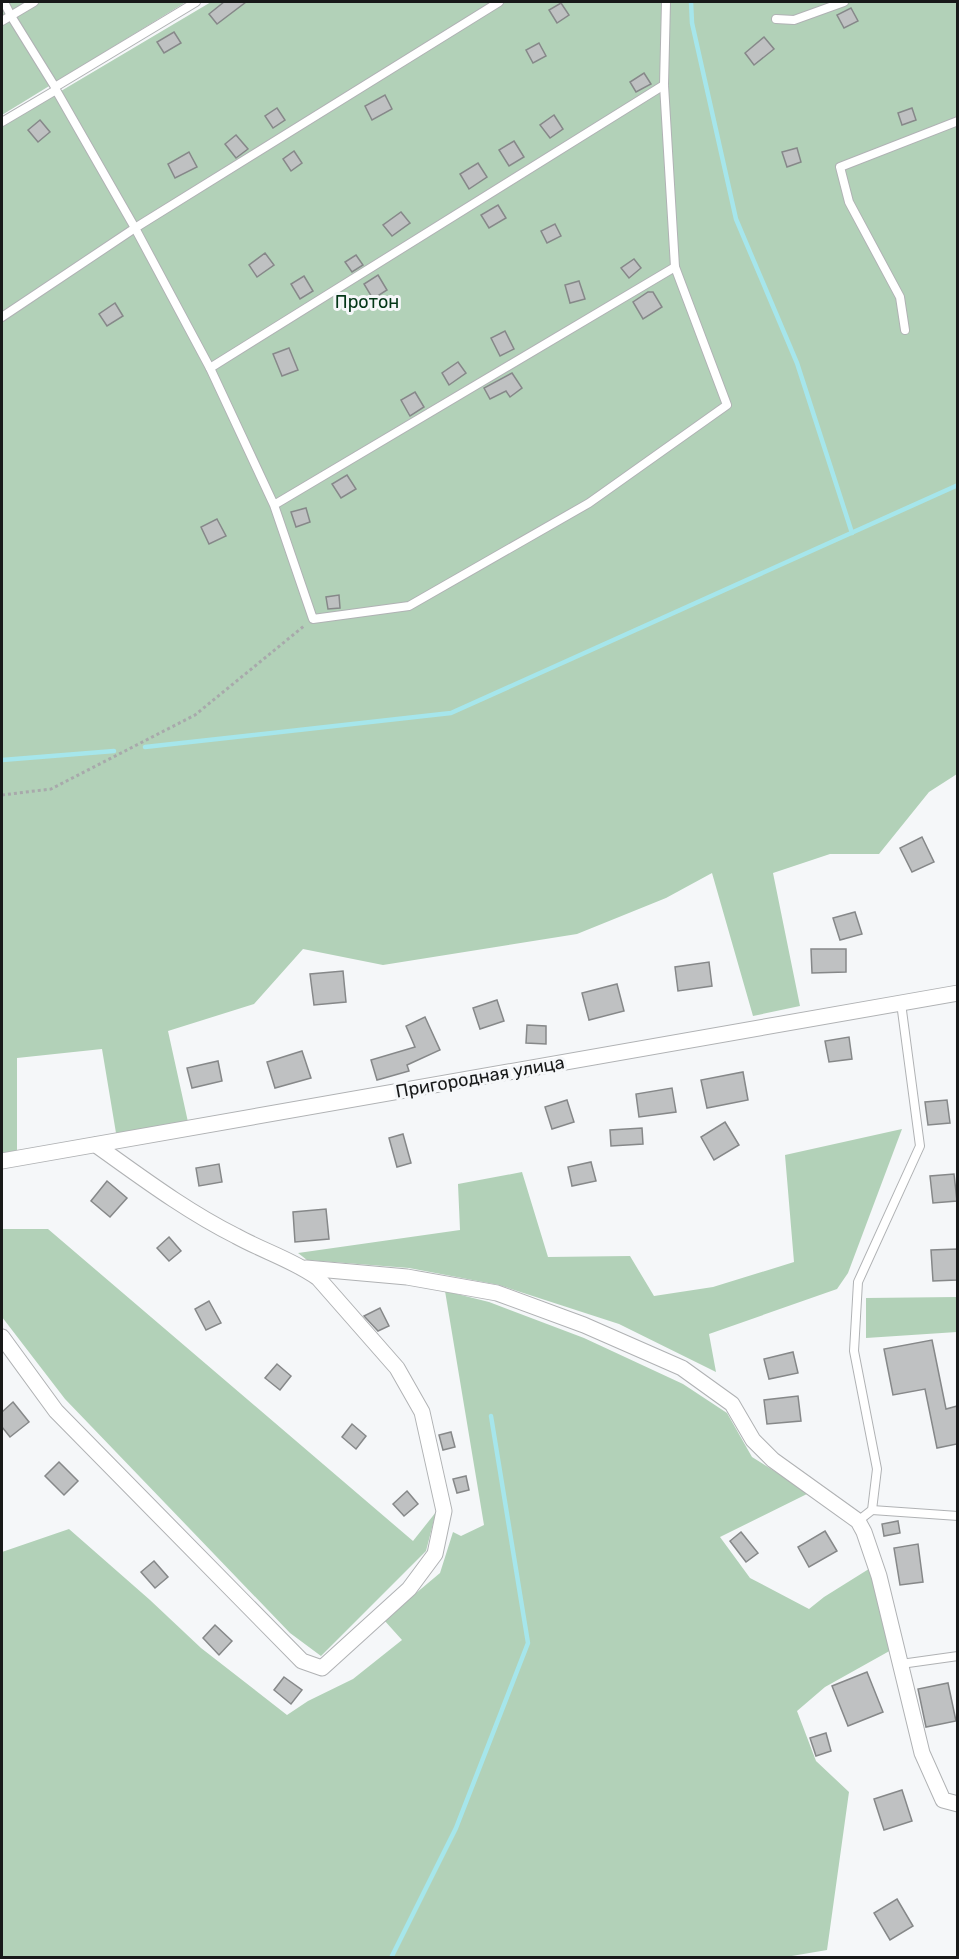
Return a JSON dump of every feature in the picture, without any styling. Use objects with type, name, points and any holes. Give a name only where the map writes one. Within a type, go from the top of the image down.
[{"type":"street","name":"Пригородная улица","points":[[2,1161],[957,993]]},
{"type":"street","points":[[2,1337],[56,1411],[302,1661],[322,1668],[409,1589],[435,1554],[444,1511],[422,1412],[397,1368],[318,1278],[303,1267],[235,1236],[163,1193],[96,1145]]},
{"type":"street","points":[[303,1267],[407,1277],[497,1293],[584,1325],[682,1368],[732,1404],[753,1440],[773,1460],[858,1521],[879,1576],[922,1753],[943,1800],[957,1804]]},
{"type":"lane","points":[[4,2],[56,88],[135,228],[210,368],[274,505],[313,620],[409,606],[589,502],[727,405],[675,267],[664,85],[666,2]]},
{"type":"lane","points":[[2,21],[34,2]]},
{"type":"lane","points":[[2,122],[196,2]]},
{"type":"lane","points":[[2,317],[135,228],[499,2]]},
{"type":"lane","points":[[776,19],[794,20],[844,2]]},
{"type":"lane","points":[[210,368],[664,85]]},
{"type":"lane","points":[[905,330],[900,297],[849,202],[840,167],[957,121]]},
{"type":"lane","points":[[274,505],[675,267]]},
{"type":"lane","points":[[872,1510],[877,1469],[854,1351],[858,1282],[920,1146],[902,1003]]},
{"type":"lane","points":[[858,1521],[872,1510],[957,1516]]},
{"type":"lane","points":[[901,1664],[957,1656]]},
{"type":"path","points":[[2,795],[51,789],[195,715],[313,620]]},
{"type":"green space","points":[[2,2],[186,2],[2,115]]},
{"type":"green space","name":"Протон","points":[[211,2],[957,2],[957,774],[929,792],[879,854],[830,854],[773,873],[800,1006],[753,1016],[712,873],[666,898],[577,934],[383,965],[303,949],[254,1004],[168,1031],[188,1122],[116,1133],[102,1049],[17,1058],[17,1151],[2,1153],[2,126]]},
{"type":"green space","points":[[902,1129],[848,1273],[837,1289],[709,1334],[716,1372],[619,1324],[499,1285],[409,1268],[307,1260],[298,1253],[460,1230],[458,1184],[522,1172],[548,1257],[630,1256],[654,1296],[713,1287],[794,1262],[785,1155]]},
{"type":"green space","points":[[2,1229],[48,1229],[413,1541],[436,1512],[426,1551],[321,1656],[290,1633],[65,1399],[2,1317]]},
{"type":"green space","points":[[445,1291],[489,1302],[584,1338],[683,1384],[727,1413],[752,1457],[809,1493],[720,1537],[750,1578],[809,1609],[872,1567],[893,1649],[825,1687],[797,1711],[816,1761],[849,1792],[827,1950],[780,1958],[2,1957],[2,1552],[69,1529],[201,1648],[287,1715],[308,1701],[353,1679],[402,1640],[384,1620],[440,1573],[453,1532],[461,1536],[484,1525]]},
{"type":"green space","points":[[957,1297],[957,1332],[866,1338],[866,1298]]},
{"type":"building","points":[[224,2],[246,2],[217,24],[209,14]]},
{"type":"building","points":[[561,3],[569,15],[557,23],[549,10]]},
{"type":"building","points":[[851,8],[858,21],[844,28],[837,15]]},
{"type":"building","points":[[174,32],[181,43],[164,53],[157,42]]},
{"type":"building","points":[[764,37],[774,49],[754,65],[745,53]]},
{"type":"building","points":[[539,43],[546,56],[533,63],[526,50]]},
{"type":"building","points":[[644,73],[651,84],[636,92],[630,82]]},
{"type":"building","points":[[385,95],[392,109],[372,120],[365,106]]},
{"type":"building","points":[[277,108],[285,120],[273,128],[265,116]]},
{"type":"building","points":[[912,108],[916,120],[902,125],[898,113]]},
{"type":"building","points":[[554,115],[563,129],[550,138],[540,125]]},
{"type":"building","points":[[40,120],[50,132],[38,142],[28,130]]},
{"type":"building","points":[[236,135],[248,149],[236,158],[225,144]]},
{"type":"building","points":[[514,141],[524,157],[509,166],[499,150]]},
{"type":"building","points":[[797,148],[801,162],[787,167],[782,152]]},
{"type":"building","points":[[294,151],[302,163],[291,171],[283,159]]},
{"type":"building","points":[[189,152],[197,167],[175,178],[168,164]]},
{"type":"building","points":[[478,163],[487,177],[469,189],[460,174]]},
{"type":"building","points":[[498,205],[506,218],[489,228],[481,215]]},
{"type":"building","points":[[401,212],[410,223],[392,236],[383,225]]},
{"type":"building","points":[[555,224],[561,236],[547,243],[541,231]]},
{"type":"building","points":[[265,253],[274,265],[257,277],[249,265]]},
{"type":"building","points":[[356,255],[363,265],[352,272],[345,262]]},
{"type":"building","points":[[634,259],[641,268],[629,278],[621,268]]},
{"type":"building","points":[[378,275],[387,290],[373,299],[364,284]]},
{"type":"building","points":[[304,276],[313,291],[300,299],[291,284]]},
{"type":"building","points":[[579,281],[585,299],[570,303],[565,285]]},
{"type":"building","points":[[648,292],[653,292],[662,307],[643,319],[633,302]]},
{"type":"building","points":[[115,303],[123,316],[107,326],[99,314]]},
{"type":"building","points":[[505,331],[514,349],[500,356],[491,338]]},
{"type":"building","points":[[289,348],[298,370],[282,376],[273,354]]},
{"type":"building","points":[[458,362],[466,373],[449,385],[442,373]]},
{"type":"building","points":[[512,373],[522,388],[510,397],[506,391],[490,399],[484,388]]},
{"type":"building","points":[[415,392],[424,407],[410,416],[401,400]]},
{"type":"building","points":[[347,475],[356,489],[341,498],[332,484]]},
{"type":"building","points":[[306,508],[310,522],[296,527],[291,512]]},
{"type":"building","points":[[217,519],[226,536],[209,544],[201,527]]},
{"type":"building","points":[[339,595],[340,608],[328,609],[326,597]]},
{"type":"building","points":[[922,837],[934,862],[912,872],[900,848]]},
{"type":"building","points":[[855,912],[862,934],[840,940],[833,918]]},
{"type":"building","points":[[811,949],[846,949],[846,972],[812,973]]},
{"type":"building","points":[[709,962],[712,986],[678,991],[675,967]]},
{"type":"building","points":[[343,971],[346,1002],[314,1005],[310,974]]},
{"type":"building","points":[[617,984],[624,1011],[589,1020],[582,993]]},
{"type":"building","points":[[497,1000],[504,1021],[480,1029],[473,1008]]},
{"type":"building","points":[[425,1017],[440,1050],[407,1065],[409,1071],[377,1080],[371,1060],[415,1047],[406,1026]]},
{"type":"building","points":[[527,1025],[546,1026],[546,1044],[526,1043]]},
{"type":"building","points":[[849,1037],[852,1059],[829,1062],[825,1041]]},
{"type":"building","points":[[302,1051],[311,1078],[275,1088],[267,1062]]},
{"type":"building","points":[[218,1061],[222,1081],[192,1088],[187,1068]]},
{"type":"building","points":[[743,1072],[748,1100],[707,1108],[701,1080]]},
{"type":"building","points":[[672,1088],[676,1112],[639,1117],[636,1094]]},
{"type":"building","points":[[567,1100],[574,1122],[552,1129],[545,1107]]},
{"type":"building","points":[[947,1100],[950,1123],[928,1125],[925,1102]]},
{"type":"building","points":[[725,1122],[739,1145],[714,1160],[701,1137]]},
{"type":"building","points":[[642,1128],[643,1144],[611,1146],[610,1130]]},
{"type":"building","points":[[403,1134],[411,1163],[397,1167],[389,1138]]},
{"type":"building","points":[[591,1162],[596,1181],[572,1186],[568,1167]]},
{"type":"building","points":[[219,1164],[222,1182],[199,1186],[196,1168]]},
{"type":"building","points":[[954,1174],[957,1201],[933,1203],[930,1176]]},
{"type":"building","points":[[107,1181],[127,1198],[110,1217],[91,1201]]},
{"type":"building","points":[[326,1209],[329,1239],[295,1242],[293,1212]]},
{"type":"building","points":[[169,1237],[181,1251],[169,1261],[157,1248]]},
{"type":"building","points":[[957,1249],[957,1280],[933,1281],[931,1250]]},
{"type":"building","points":[[209,1301],[221,1323],[206,1330],[195,1309]]},
{"type":"building","points":[[380,1308],[389,1326],[378,1331],[364,1316]]},
{"type":"building","points":[[932,1340],[946,1409],[957,1406],[957,1444],[937,1448],[925,1389],[893,1395],[884,1349]]},
{"type":"building","points":[[793,1352],[798,1373],[769,1379],[764,1359]]},
{"type":"building","points":[[277,1364],[291,1376],[280,1390],[265,1378]]},
{"type":"building","points":[[798,1396],[801,1421],[767,1424],[764,1400]]},
{"type":"building","points":[[13,1402],[29,1422],[10,1437],[2,1427],[2,1412]]},
{"type":"building","points":[[352,1424],[366,1436],[356,1449],[342,1437]]},
{"type":"building","points":[[451,1432],[455,1447],[443,1450],[439,1435]]},
{"type":"building","points":[[59,1462],[78,1481],[64,1495],[45,1476]]},
{"type":"building","points":[[466,1476],[469,1490],[457,1493],[453,1479]]},
{"type":"building","points":[[407,1491],[418,1504],[404,1516],[393,1504]]},
{"type":"building","points":[[898,1521],[900,1533],[884,1536],[882,1524]]},
{"type":"building","points":[[825,1531],[837,1551],[809,1567],[798,1547]]},
{"type":"building","points":[[741,1532],[758,1553],[746,1562],[730,1541]]},
{"type":"building","points":[[918,1544],[923,1582],[900,1585],[894,1548]]},
{"type":"building","points":[[154,1561],[168,1577],[155,1588],[141,1572]]},
{"type":"building","points":[[215,1625],[232,1641],[219,1655],[203,1638]]},
{"type":"building","points":[[867,1672],[883,1712],[848,1726],[832,1686]]},
{"type":"building","points":[[284,1677],[302,1690],[291,1704],[274,1690]]},
{"type":"building","points":[[948,1683],[956,1721],[926,1727],[918,1689]]},
{"type":"building","points":[[826,1733],[831,1751],[816,1756],[810,1738]]},
{"type":"building","points":[[902,1790],[912,1821],[884,1830],[874,1799]]},
{"type":"building","points":[[897,1899],[913,1926],[890,1940],[874,1913]]},
{"type":"waterway","points":[[691,2],[692,23],[736,219],[797,363],[852,533]]},
{"type":"waterway","points":[[145,747],[451,713],[958,485]]},
{"type":"waterway","points":[[2,760],[114,751]]},
{"type":"waterway","points":[[391,1958],[456,1828],[528,1643],[491,1416]]}]
